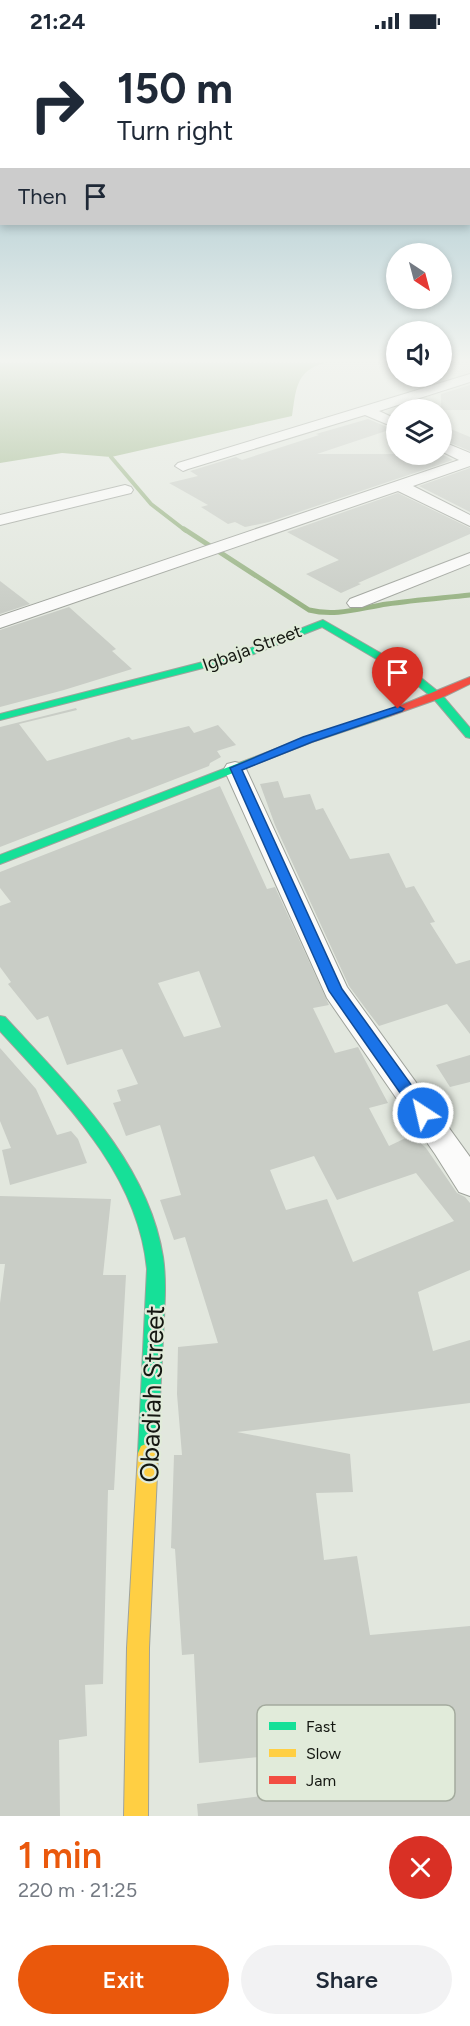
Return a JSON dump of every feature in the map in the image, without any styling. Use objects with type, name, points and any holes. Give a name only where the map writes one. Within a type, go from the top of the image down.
[{"type":"street","points":[[183,466],[249,446]]},
{"type":"street","points":[[452,451],[470,460]]},
{"type":"street","points":[[0,622],[470,460]]},
{"type":"street","points":[[399,485],[470,521]]},
{"type":"street","points":[[0,520],[125,489]]},
{"type":"street","points":[[356,603],[470,558]]},
{"type":"street","name":"Igbaja Street","points":[[0,717],[242,655],[323,623],[329,624],[411,675],[437,696],[470,735]]},
{"type":"street","points":[[0,860],[308,740],[437,696],[470,680]]},
{"type":"street","points":[[236,768],[336,991],[446,1145],[470,1183]]},
{"type":"street","name":"Obadiah Street","points":[[0,1021],[116,1156],[138,1199],[153,1248],[156,1298],[138,1648],[136,1816]]},
{"type":"shaded area","points":[[0,446],[161,446],[111,457],[62,453],[0,463]]},
{"type":"building","points":[[286,446],[342,446],[317,454],[386,454],[386,465],[438,465],[269,522],[245,527],[235,522],[228,524],[201,507],[208,505],[169,483],[198,476],[190,471],[236,457],[242,460]]},
{"type":"building","points":[[457,446],[470,446],[470,451]]},
{"type":"building","points":[[470,468],[470,512],[419,486]]},
{"type":"building","points":[[398,493],[470,528],[470,534],[358,583],[361,584],[341,593],[306,574],[339,560],[287,532]]},
{"type":"building","points":[[0,581],[30,604],[0,614]]},
{"type":"building","points":[[69,607],[116,649],[112,651],[132,669],[0,707],[0,630]]},
{"type":"building","points":[[76,708],[77,710],[19,724],[47,761],[129,737],[132,740],[189,726],[194,733],[218,725],[236,745],[217,751],[221,757],[209,766],[0,847],[0,727]]},
{"type":"building","points":[[278,781],[284,798],[310,794],[316,810],[323,808],[350,859],[389,853],[406,888],[414,886],[435,922],[430,923],[456,964],[470,960],[470,1034],[447,1004],[379,1026],[366,1009],[349,986],[275,825],[260,784]]},
{"type":"building","points":[[220,786],[267,889],[275,887],[329,1005],[313,1008],[335,1053],[358,1047],[388,1103],[369,1108],[389,1146],[412,1135],[426,1148],[457,1193],[470,1203],[470,1270],[418,1292],[433,1351],[470,1340],[470,1403],[237,1432],[350,1454],[353,1492],[316,1493],[324,1560],[357,1556],[370,1635],[470,1626],[470,1816],[198,1816],[197,1804],[257,1796],[257,1801],[455,1801],[455,1705],[257,1705],[257,1757],[199,1763],[194,1654],[182,1655],[175,1549],[171,1548],[174,1455],[182,1455],[177,1394],[178,1347],[218,1343],[185,1237],[174,1240],[160,1200],[181,1195],[160,1125],[126,1136],[113,1103],[121,1101],[117,1090],[138,1084],[122,1049],[67,1065],[48,1016],[37,1020],[8,984],[11,982],[0,967],[0,906],[11,902],[0,888],[0,872]],"holes":[[[199,971],[221,1027],[184,1037],[158,983]],[[314,1156],[337,1200],[416,1173],[454,1221],[353,1262],[327,1199],[286,1210],[270,1170]]]},
{"type":"building","points":[[0,1048],[36,1089],[57,1135],[71,1131],[78,1139],[87,1163],[10,1185],[2,1150],[11,1148],[0,1121]]},
{"type":"building","points":[[470,1055],[470,1082],[450,1087],[436,1065]]},
{"type":"building","points":[[0,1196],[111,1199],[103,1275],[126,1275],[114,1490],[108,1490],[103,1684],[85,1685],[87,1736],[59,1740],[60,1816],[0,1816],[0,1303],[5,1264],[0,1264]]},
{"type":"waterway","points":[[111,457],[151,504],[186,531]]},
{"type":"waterway","points":[[184,529],[309,610],[329,613],[470,595]]},
{"type":"traffic: fast","points":[[0,717],[242,655],[323,623],[411,675],[437,696],[470,735]]},
{"type":"traffic: fast","points":[[0,860],[308,740],[386,714]]},
{"type":"traffic: fast","points":[[0,1021],[70,1098],[92,1126],[129,1183],[143,1215],[153,1248],[156,1280],[148,1453]]},
{"type":"traffic: slow","points":[[136,1816],[138,1648],[148,1453]]},
{"type":"traffic: jam","points":[[386,714],[437,696],[470,680]]},
{"type":"route","points":[[398,709],[236,768],[336,991],[423,1113]]}]
